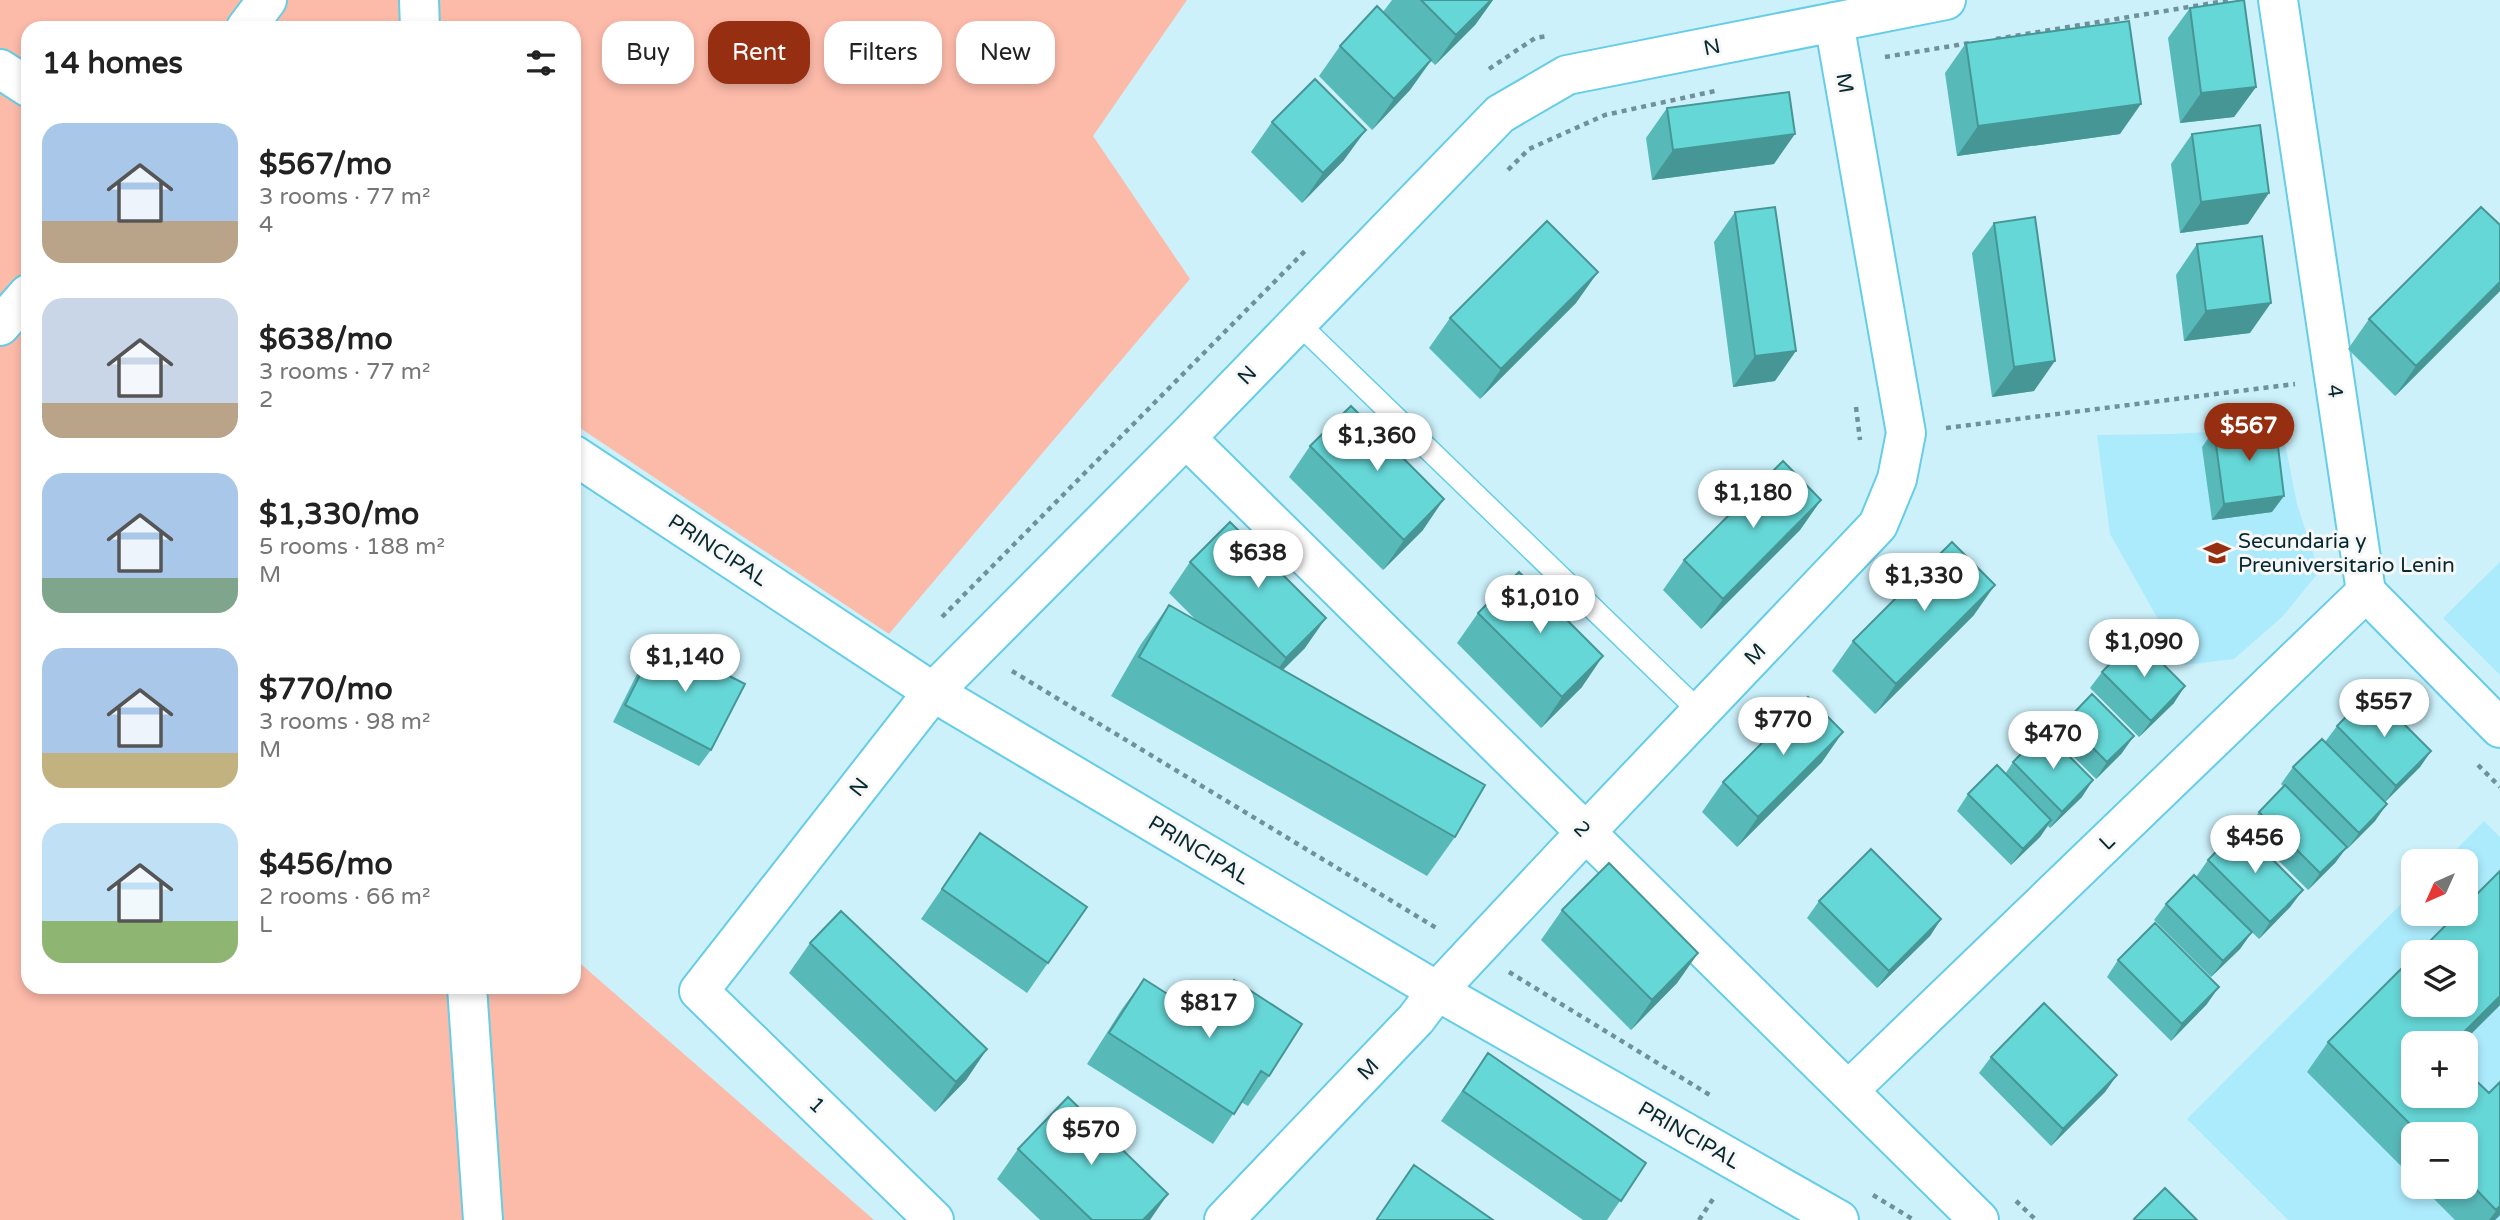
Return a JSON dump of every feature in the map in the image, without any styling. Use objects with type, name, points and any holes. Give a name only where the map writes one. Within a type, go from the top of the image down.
[{"type":"street","points":[[251,21],[267,0]]},
{"type":"street","points":[[419,0],[419,21]]},
{"type":"street","name":"N","points":[[699,991],[933,692],[1186,438],[1500,114],[1567,75],[1946,0]]},
{"type":"street","name":"4","points":[[2278,0],[2367,592]]},
{"type":"street","name":"M","points":[[1224,1220],[1416,1019],[1437,991],[1586,832],[1878,525],[1896,479],[1906,433],[1834,22]]},
{"type":"street","points":[[0,69],[21,82]]},
{"type":"street","points":[[0,326],[21,303]]},
{"type":"street","name":"2","points":[[1186,438],[1979,1220]]},
{"type":"street","name":"PRINCIPAL","points":[[581,461],[933,692],[1437,991],[1839,1220]]},
{"type":"street","points":[[2367,592],[2500,728]]},
{"type":"street","name":"L","points":[[1848,1091],[2367,592]]},
{"type":"street","name":"1","points":[[699,991],[934,1220]]},
{"type":"street","points":[[467,994],[482,1220]]},
{"type":"lane","points":[[1298,323],[1700,712]]},
{"type":"path","points":[[1985,41],[2231,0]]},
{"type":"path","points":[[1842,65],[1972,43]]},
{"type":"path","points":[[1500,178],[1529,149],[1605,115],[1722,90]]},
{"type":"path","points":[[1945,428],[2298,384]]},
{"type":"path","points":[[1856,406],[1859,444]]},
{"type":"path","points":[[1021,662],[1012,672],[1724,1103]]},
{"type":"path","points":[[2470,757],[2500,787]]},
{"type":"path","points":[[1866,1191],[1914,1220]]},
{"type":"path","points":[[1699,1220],[1716,1196]]},
{"type":"shaded area","points":[[0,0],[1187,0],[1093,136],[1190,279],[889,634],[581,429],[581,21],[21,21],[21,994],[581,994],[581,964],[874,1220],[0,1220]]},
{"type":"shaded area","name":"Secundaria y Preuniversitario Lenin","points":[[2282,428],[2297,504],[2319,572],[2282,617],[2234,659],[2184,665],[2110,534],[2097,435]]},
{"type":"shaded area","points":[[2500,562],[2500,675],[2443,618]]},
{"type":"shaded area","points":[[2484,821],[2500,837],[2500,1220],[2288,1220],[2187,1119],[2401,904],[2401,926],[2478,926],[2478,849],[2457,849]]},
{"type":"building","points":[[1421,0],[1491,0],[1456,35]]},
{"type":"building","points":[[2244,0],[2256,87],[2201,93],[2190,8]]},
{"type":"building","points":[[1377,6],[1431,60],[1394,99],[1340,46]]},
{"type":"building","points":[[2129,21],[2141,104],[1978,126],[1966,43]]},
{"type":"building","points":[[1315,79],[1366,130],[1323,173],[1272,122]]},
{"type":"building","points":[[1789,92],[1795,134],[1673,150],[1667,108]]},
{"type":"building","points":[[2260,125],[2269,193],[2201,202],[2192,134]]},
{"type":"building","points":[[1775,207],[1796,351],[1755,356],[1735,212]]},
{"type":"building","points":[[2481,207],[2500,225],[2500,282],[2416,366],[2369,319]]},
{"type":"building","points":[[2035,217],[2055,361],[2014,367],[1994,223]]},
{"type":"building","points":[[1547,221],[1598,272],[1501,369],[1450,318]]},
{"type":"building","points":[[2262,236],[2271,303],[2206,311],[2197,244]]},
{"type":"building","points":[[1351,406],[1444,499],[1404,540],[1310,446]]},
{"type":"building","points":[[2275,422],[2284,496],[2224,504],[2214,430]]},
{"type":"building","points":[[1783,461],[1821,500],[1723,599],[1684,560]]},
{"type":"building","points":[[1230,522],[1326,618],[1286,658],[1190,562]]},
{"type":"building","points":[[1952,542],[1995,585],[1896,684],[1853,641]]},
{"type":"building","points":[[1519,572],[1603,656],[1562,697],[1478,613]]},
{"type":"building","points":[[1169,605],[1485,785],[1455,837],[1139,657]]},
{"type":"building","points":[[2136,637],[2185,686],[2151,721],[2102,672]]},
{"type":"building","points":[[658,639],[745,684],[711,750],[625,705]]},
{"type":"building","points":[[2371,691],[2431,751],[2396,786],[2337,726]]},
{"type":"building","points":[[2092,694],[2134,736],[2107,762],[2066,721]]},
{"type":"building","points":[[1808,697],[1843,732],[1758,817],[1723,782]]},
{"type":"building","points":[[2044,731],[2093,780],[2062,812],[2013,762]]},
{"type":"building","points":[[2322,739],[2387,804],[2359,833],[2293,767]]},
{"type":"building","points":[[1997,765],[2051,820],[2023,849],[1968,794]]},
{"type":"building","points":[[2285,785],[2347,847],[2320,873],[2259,812]]},
{"type":"building","points":[[2240,827],[2303,890],[2270,922],[2208,860]]},
{"type":"building","points":[[980,833],[1087,907],[1048,963],[942,889]]},
{"type":"building","points":[[1871,849],[1941,919],[1889,971],[1819,901]]},
{"type":"building","points":[[1609,863],[1698,953],[1652,1000],[1562,910]]},
{"type":"building","points":[[2500,871],[2500,996],[2465,1031],[2401,1031],[2401,1108],[2478,1108],[2478,1082],[2489,1093],[2500,1082],[2500,1206],[2496,1210],[2478,1191],[2478,1122],[2408,1122],[2328,1042],[2401,969],[2401,1017],[2478,1017],[2478,940],[2431,940],[2445,926],[2478,926],[2478,893]]},
{"type":"building","points":[[2194,875],[2252,932],[2223,961],[2166,904]]},
{"type":"building","points":[[841,911],[987,1049],[956,1082],[810,943]]},
{"type":"building","points":[[2155,923],[2219,987],[2182,1024],[2118,960]]},
{"type":"building","points":[[1144,979],[1208,1020],[1234,980],[1302,1024],[1269,1076],[1261,1071],[1234,1114],[1109,1033]]},
{"type":"building","points":[[2044,1003],[2117,1075],[2063,1129],[1991,1057]]},
{"type":"building","points":[[1488,1053],[1646,1163],[1621,1201],[1463,1091]]},
{"type":"building","points":[[1068,1097],[1168,1194],[1143,1220],[1092,1220],[1018,1149]]},
{"type":"building","points":[[1414,1165],[1493,1220],[1377,1219]]},
{"type":"building","points":[[2165,1188],[2197,1220],[2135,1220]]},
{"type":"place","name":"Secundaria y Preuniversitario Lenin","points":[[2217,553]]}]
